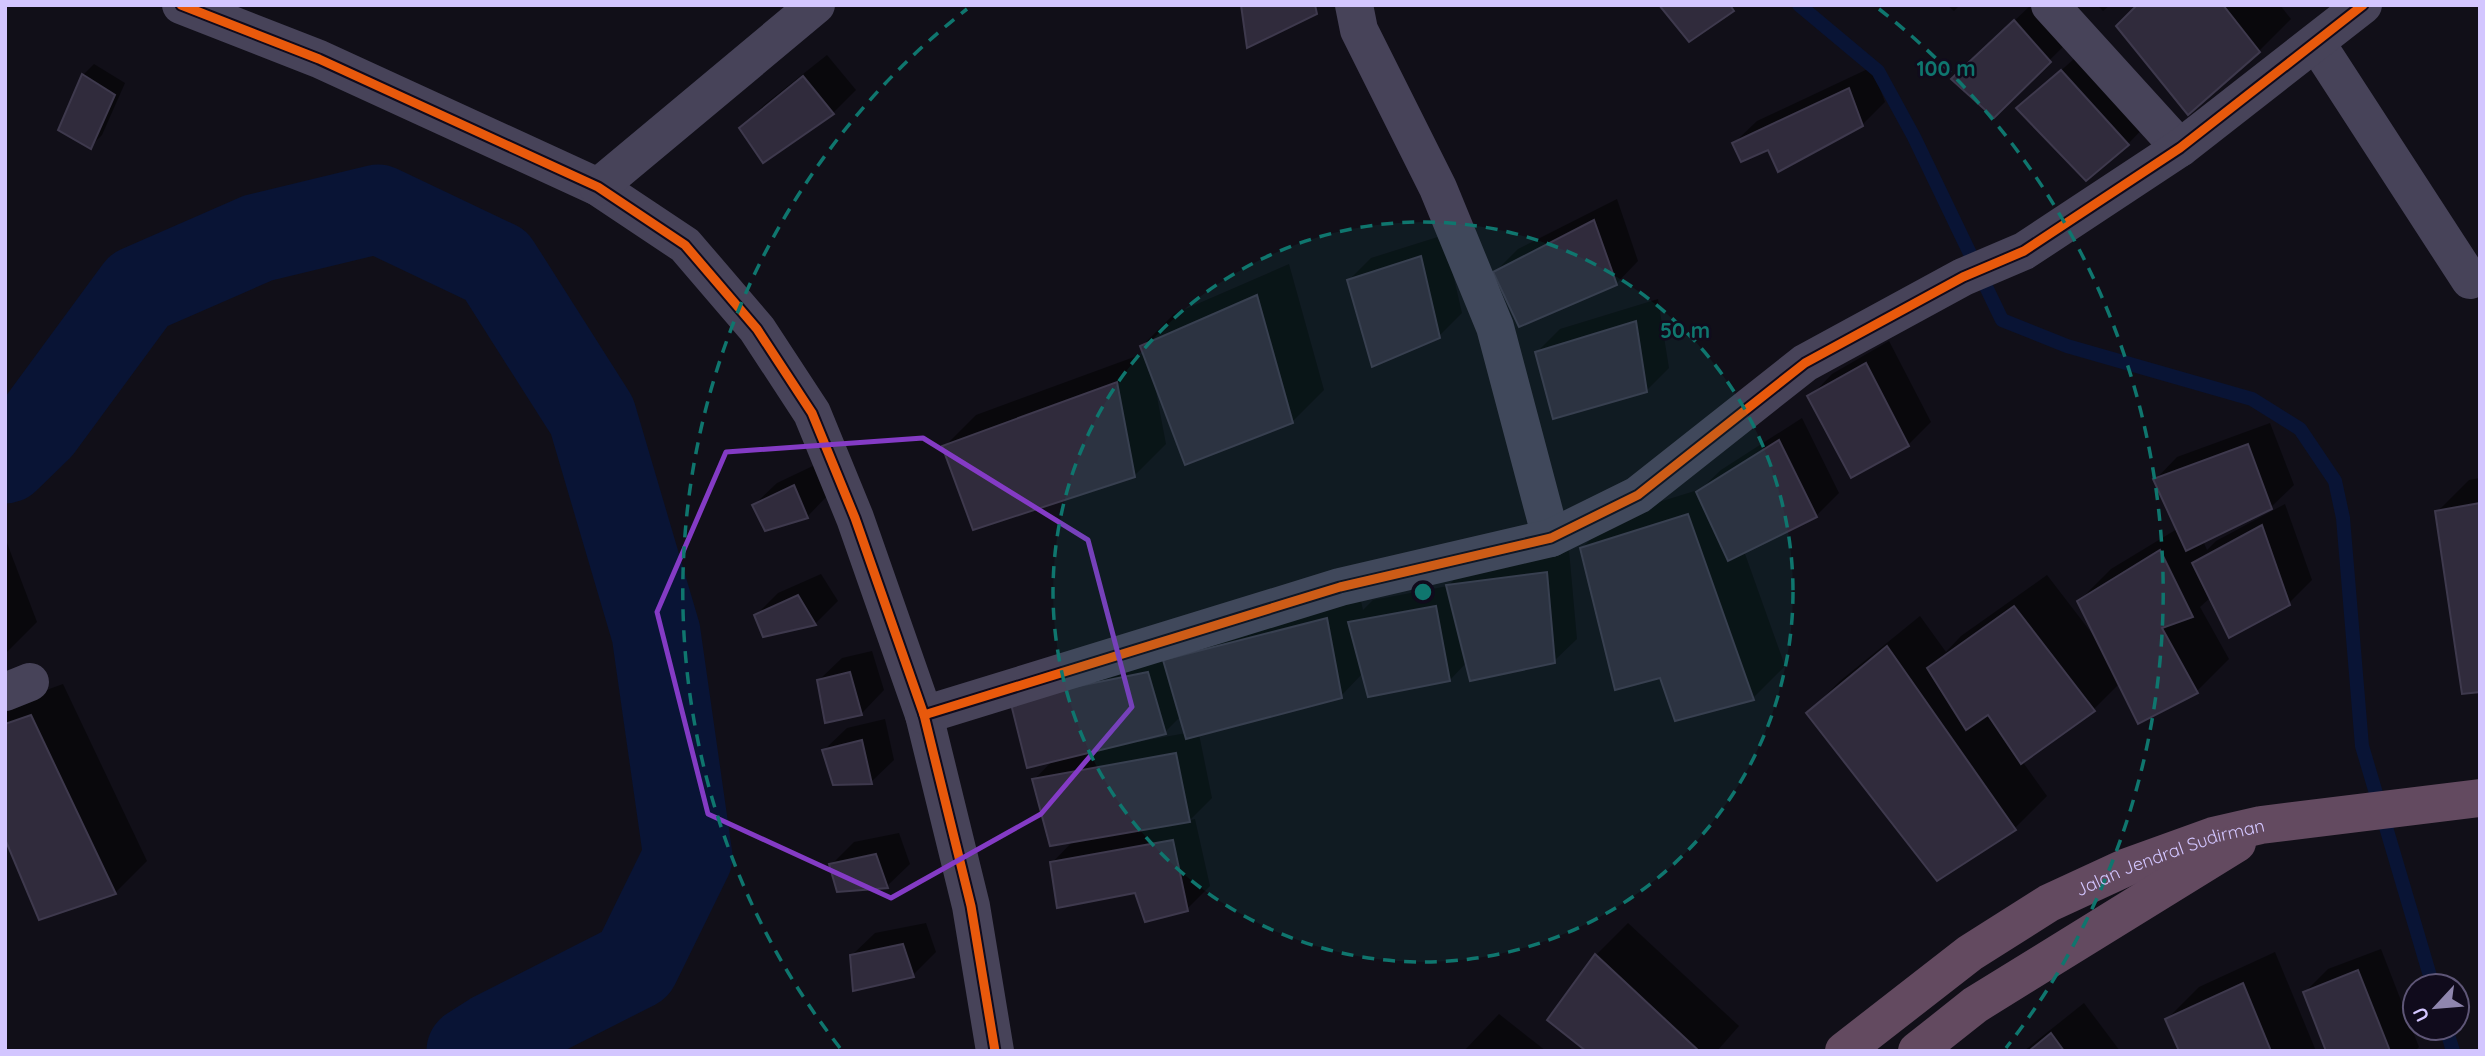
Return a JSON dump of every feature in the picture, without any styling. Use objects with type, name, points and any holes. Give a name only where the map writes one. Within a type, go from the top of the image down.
[{"type":"highway","points":[[2261,825],[2329,819],[2404,806],[2480,798]]},
{"type":"highway","name":"Jalan Jendral Sudirman","points":[[1844,1051],[1959,961],[2049,902],[2152,858],[2213,836],[2261,825]]},
{"type":"highway","name":"Jalan Jendral Sudirman","points":[[1917,1051],[1975,1005],[2210,863],[2261,825]]},
{"type":"street","points":[[181,5],[319,59],[598,187],[685,245],[757,329],[812,414],[855,518],[924,715],[971,906],[995,1051]]},
{"type":"street","points":[[598,187],[816,5]]},
{"type":"street","points":[[1354,5],[1360,30],[1438,188],[1495,327],[1551,538]]},
{"type":"street","points":[[2050,5],[2179,148]]},
{"type":"street","points":[[924,715],[1340,587],[1551,538],[1638,495],[1805,363],[1963,277],[2024,251],[2179,148],[2317,44],[2364,5]]},
{"type":"street","points":[[2317,44],[2470,280]]},
{"type":"highlighted area","points":[[923,438],[1088,540],[1132,707],[1041,814],[891,898],[708,814],[657,612],[726,452]]},
{"type":"building","points":[[1241,5],[1315,5],[1317,14],[1247,48]]},
{"type":"building","points":[[1659,5],[1730,5],[1734,11],[1689,42]]},
{"type":"building","points":[[2137,5],[2223,5],[2260,52],[2188,115],[2116,26]]},
{"type":"building","points":[[2014,20],[2051,62],[1994,118],[1951,79]]},
{"type":"building","points":[[2061,70],[2129,145],[2086,181],[2016,108]]},
{"type":"building","points":[[82,74],[115,95],[91,149],[58,130]]},
{"type":"building","points":[[803,76],[834,114],[763,163],[739,128]]},
{"type":"building","points":[[1849,88],[1863,126],[1778,172],[1768,150],[1741,162],[1732,143]]},
{"type":"building","points":[[1594,220],[1617,285],[1519,327],[1493,272]]},
{"type":"building","points":[[1421,256],[1440,338],[1372,367],[1347,280]]},
{"type":"building","points":[[1257,295],[1293,423],[1185,465],[1140,346]]},
{"type":"building","points":[[1636,321],[1647,392],[1553,419],[1535,352]]},
{"type":"building","points":[[1866,363],[1909,446],[1851,478],[1807,396]]},
{"type":"building","points":[[1117,382],[1135,477],[973,530],[942,446]]},
{"type":"building","points":[[1779,440],[1817,517],[1728,561],[1696,492]]},
{"type":"building","points":[[2248,444],[2272,509],[2186,551],[2153,479]]},
{"type":"building","points":[[794,485],[808,518],[765,531],[752,505]]},
{"type":"building","points":[[2480,503],[2480,692],[2462,694],[2435,511]]},
{"type":"building","points":[[1688,514],[1754,700],[1675,721],[1660,678],[1615,690],[1580,548]]},
{"type":"building","points":[[2262,525],[2290,605],[2229,638],[2192,563]]},
{"type":"building","points":[[2160,550],[2193,617],[2162,628],[2198,693],[2138,724],[2077,601]]},
{"type":"building","points":[[1547,572],[1555,663],[1470,681],[1446,585]]},
{"type":"building","points":[[798,595],[816,625],[763,637],[754,615]]},
{"type":"building","points":[[1436,606],[1450,681],[1368,697],[1348,622]]},
{"type":"building","points":[[2014,606],[2095,711],[2021,764],[1988,715],[1966,730],[1927,668]]},
{"type":"building","points":[[1327,618],[1342,698],[1186,739],[1163,660]]},
{"type":"building","points":[[1887,646],[2016,830],[1937,881],[1806,713]]},
{"type":"building","points":[[850,672],[862,715],[825,723],[817,680]]},
{"type":"building","points":[[1148,672],[1166,734],[1027,768],[1010,700]]},
{"type":"building","points":[[31,715],[116,894],[39,920],[5,839],[5,724]]},
{"type":"building","points":[[862,740],[872,784],[833,785],[822,750]]},
{"type":"building","points":[[1176,753],[1190,822],[1050,846],[1032,779]]},
{"type":"building","points":[[1173,840],[1188,911],[1145,922],[1135,893],[1057,908],[1050,862]]},
{"type":"building","points":[[876,854],[888,888],[837,892],[829,864]]},
{"type":"building","points":[[903,944],[914,977],[853,991],[850,955]]},
{"type":"building","points":[[1595,954],[1699,1051],[1586,1051],[1547,1020]]},
{"type":"building","points":[[2358,970],[2390,1051],[2326,1051],[2303,992]]},
{"type":"building","points":[[2243,983],[2271,1051],[2179,1051],[2165,1019]]},
{"type":"building","points":[[2051,1033],[2064,1051],[2029,1051]]},
{"type":"waterway","points":[[1799,5],[1878,71],[1914,137],[2002,320],[2067,346],[2252,399],[2300,429],[2335,481],[2343,518],[2362,746],[2429,972]]},
{"type":"waterway","points":[[5,459],[39,426],[139,290],[258,238],[378,209],[496,265],[592,416],[656,633],[688,857],[635,965],[493,1037],[471,1051]]},
{"type":"waterway","points":[[2450,1042],[2453,1051]]},
{"type":"cycle path","points":[[181,5],[319,59],[598,187],[685,245],[757,329],[812,413],[855,518],[924,715],[971,906],[995,1051]]},
{"type":"cycle path","points":[[924,715],[1340,587],[1551,538],[1638,495],[1805,363],[1963,277],[2024,251],[2180,148],[2363,5]]}]
